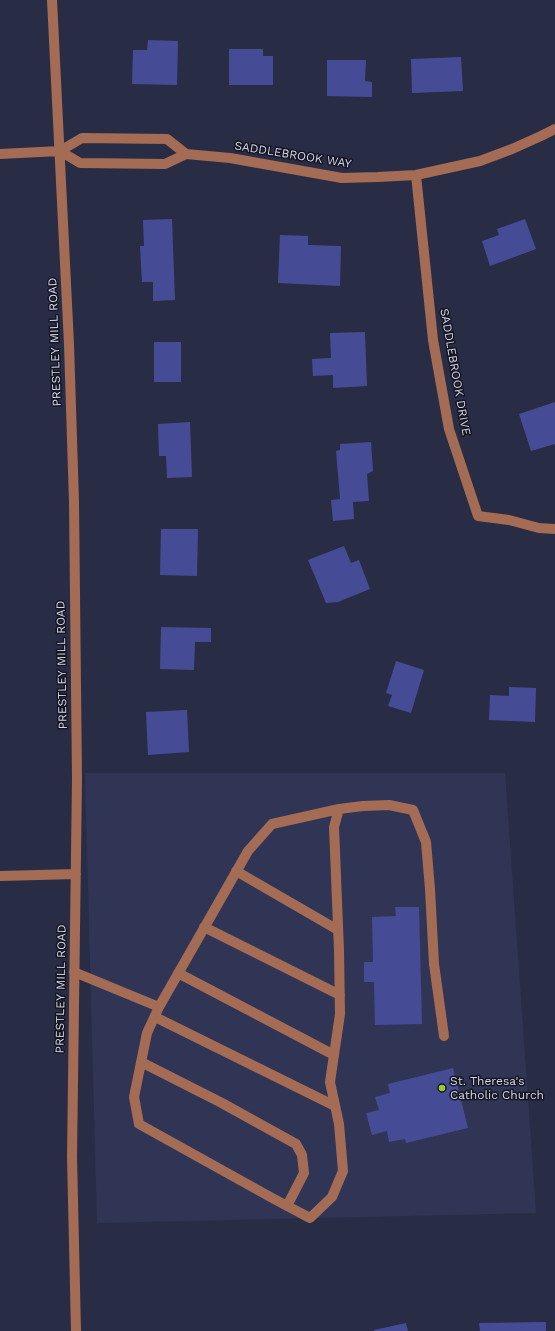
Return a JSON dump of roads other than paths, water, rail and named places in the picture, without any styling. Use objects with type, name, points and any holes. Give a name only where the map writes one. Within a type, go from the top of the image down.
[{"type":"street","name":"PRESTLEY MILL ROAD","points":[[52,0],[69,344],[74,502],[76,874],[72,1157],[76,1331]]},
{"type":"street","name":"SADDLEBROOK WAY","points":[[186,154],[230,158],[342,178],[416,175],[480,161],[512,150],[555,129]]},
{"type":"street","points":[[0,154],[60,151],[82,138],[167,139],[186,154],[165,164],[80,163],[60,151]]},
{"type":"street","name":"SADDLEBROOK DRIVE","points":[[416,175],[433,340],[449,429],[478,516],[509,520],[539,528],[555,529]]},
{"type":"street","points":[[339,809],[334,827],[340,1014],[330,1082],[338,1124],[343,1171],[332,1197],[310,1218],[139,1124],[134,1097],[147,1033],[159,1007],[236,871],[248,851],[272,824],[339,809],[363,806],[389,805],[413,810],[426,842],[434,964],[444,1036]]},
{"type":"street","points":[[236,871],[338,930]]},
{"type":"street","points":[[0,876],[76,874]]},
{"type":"street","points":[[204,927],[340,995]]},
{"type":"street","points":[[74,972],[159,1007]]},
{"type":"street","points":[[178,973],[334,1055]]},
{"type":"street","points":[[155,1017],[335,1106]]},
{"type":"street","points":[[141,1062],[220,1102],[296,1144],[302,1154],[304,1173],[287,1206]]},
{"type":"place","name":"St. Theresa's Catholic Church","points":[[442,1088]]}]
